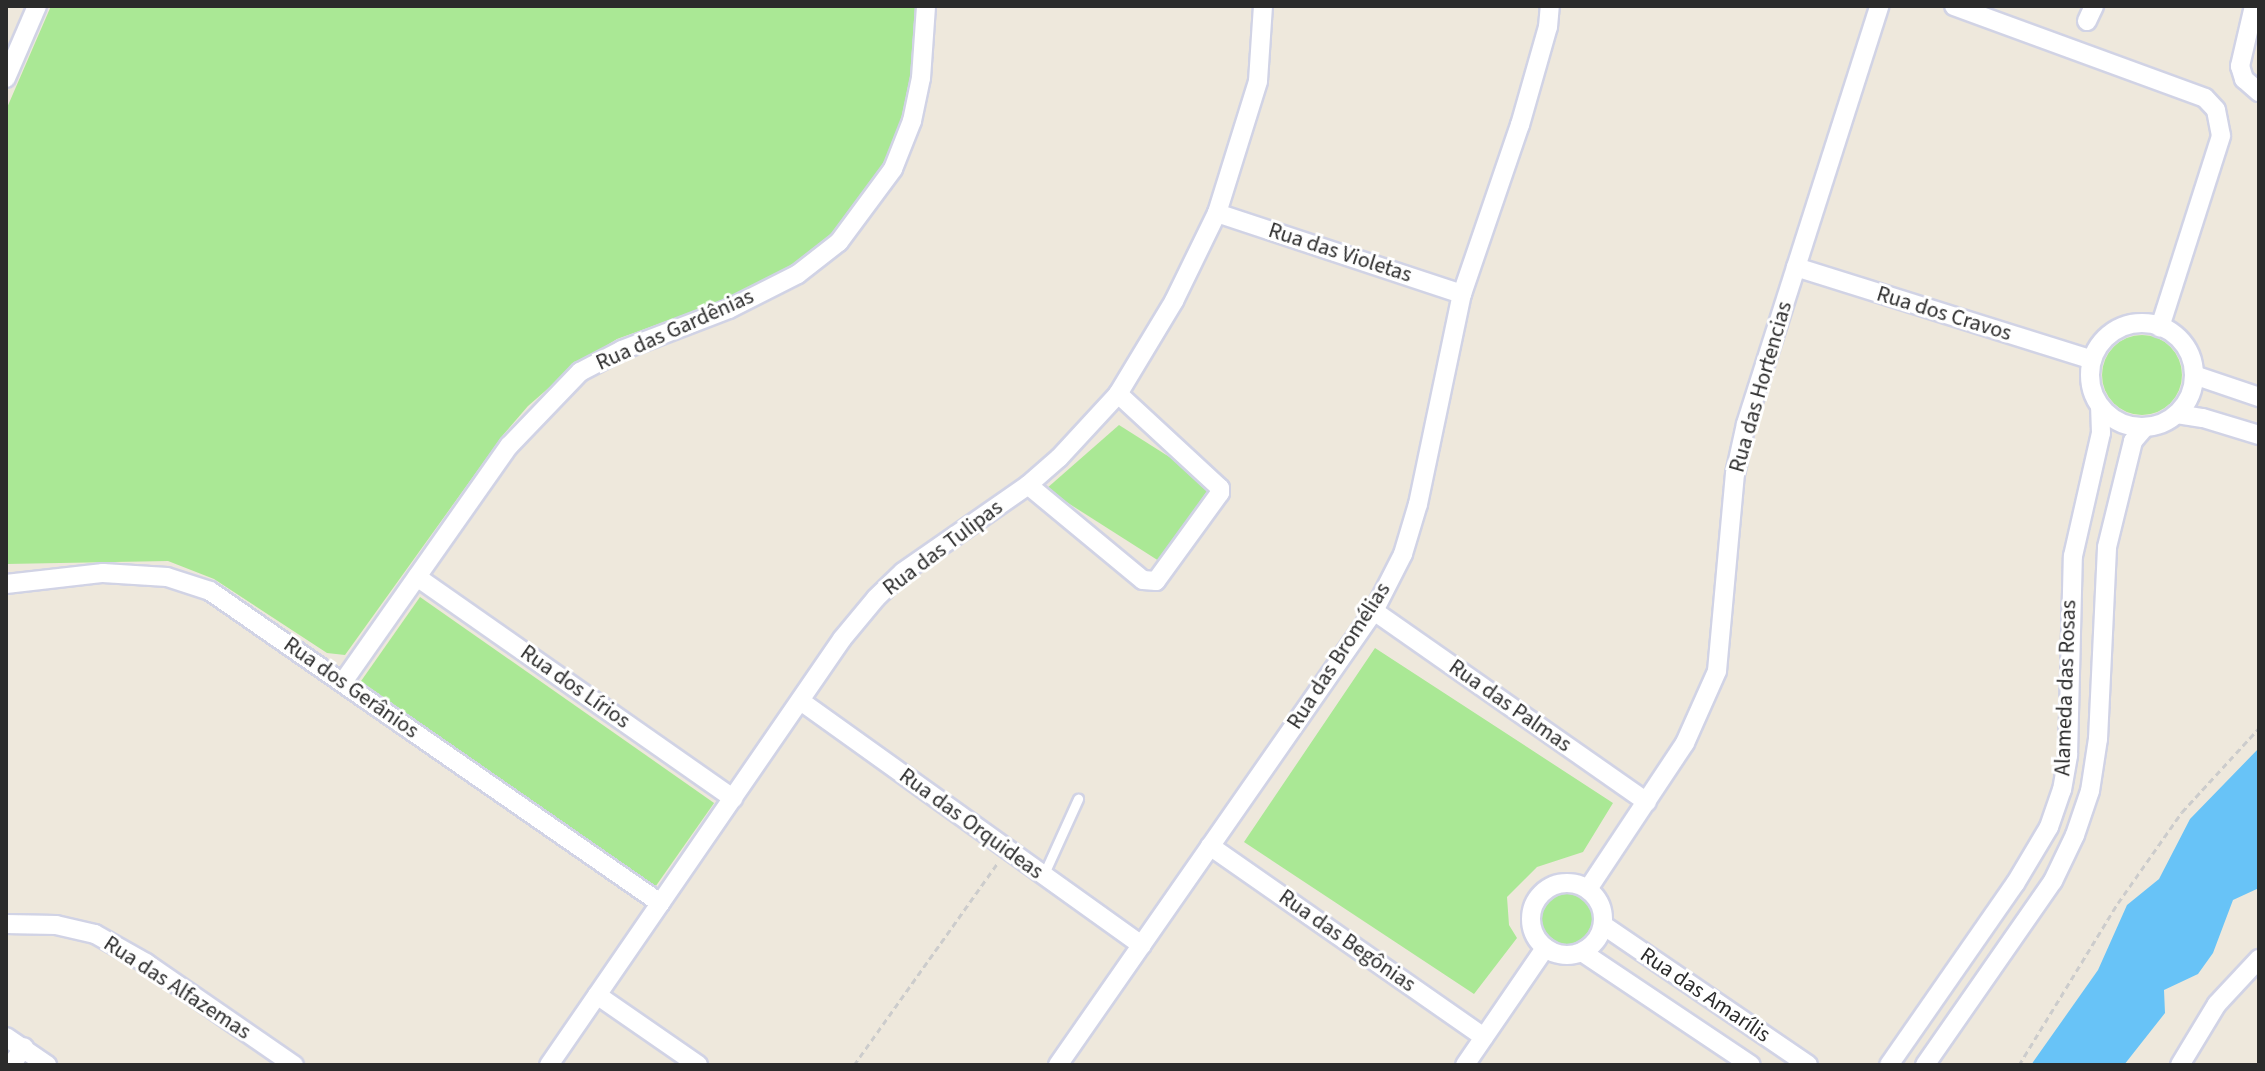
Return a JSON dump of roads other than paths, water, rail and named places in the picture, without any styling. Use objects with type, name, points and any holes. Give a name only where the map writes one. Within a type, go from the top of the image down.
[{"type":"street","points":[[6,78],[37,6]]},
{"type":"street","name":"Rua das Gardênias","points":[[343,682],[509,446],[580,372],[622,350],[757,295],[798,274],[839,242],[893,169],[912,121],[921,78],[926,6]]},
{"type":"street","name":"Rua das Tulipas","points":[[549,1065],[802,702],[842,639],[876,598],[903,572],[1028,485],[1059,458],[1118,394],[1174,301],[1217,213],[1258,81],[1263,6]]},
{"type":"street","name":"Rua das Bromélias","points":[[1058,1065],[1374,611],[1403,554],[1418,504],[1462,294],[1520,125],[1548,27],[1550,6]]},
{"type":"street","name":"Rua das Hortencias","points":[[1588,889],[1647,802],[1697,720],[1717,671],[1735,474],[1746,424],[1879,6]]},
{"type":"street","points":[[1954,6],[2205,98],[2216,110],[2221,136],[2160,327]]},
{"type":"street","points":[[2254,6],[2240,66],[2244,79],[2259,92]]},
{"type":"street","name":"Rua das Violetas","points":[[1217,213],[1462,294]]},
{"type":"street","name":"Rua dos Cravos","points":[[1796,267],[2092,360]]},
{"type":"street","points":[[2092,360],[2099,344],[2127,325],[2144,323],[2160,327],[2184,345],[2194,375],[2186,402],[2177,414],[2162,423],[2145,427],[2128,426],[2100,407]]},
{"type":"street","name":"Alameda das Rosas","points":[[1889,1065],[2015,884],[2049,827],[2062,790],[2068,755],[2073,556],[2101,433],[2100,407],[2092,392],[2092,360]]},
{"type":"street","points":[[2194,375],[2259,397]]},
{"type":"street","points":[[1028,485],[1143,580],[1156,581],[1220,493],[1220,488],[1118,394]]},
{"type":"street","points":[[2177,414],[2203,418],[2259,435]]},
{"type":"street","name":"Alameda das Rosas","points":[[1925,1065],[2053,881],[2075,835],[2090,791],[2098,739],[2107,547],[2133,441],[2145,427]]},
{"type":"street","name":"Rua dos Gerânios","points":[[6,584],[103,573],[167,577],[210,591],[660,903]]},
{"type":"street","name":"Rua dos Lírios","points":[[417,577],[733,798]]},
{"type":"street","name":"Rua das Palmas","points":[[1374,611],[1647,802]]},
{"type":"street","name":"Rua das Orquideas","points":[[802,702],[1142,945]]},
{"type":"street","name":"Rua das Begônias","points":[[1210,846],[1484,1037]]},
{"type":"street","points":[[1564,882],[1588,889],[1601,905],[1603,925],[1599,936],[1582,952],[1563,955],[1545,948],[1531,927],[1534,903],[1552,885],[1564,882]]},
{"type":"street","name":"Rua das Alfazemas","points":[[6,924],[56,925],[95,934],[146,963],[294,1065]]},
{"type":"street","name":"Rua das Amarílis","points":[[1603,925],[1808,1065]]},
{"type":"street","points":[[1465,1065],[1545,948]]},
{"type":"street","name":"Rua das Amarílis","points":[[1582,952],[1751,1065]]},
{"type":"street","points":[[2180,1065],[2217,1004],[2259,959]]},
{"type":"street","points":[[597,995],[698,1065]]},
{"type":"street","points":[[6,1037],[47,1065]]},
{"type":"street","points":[[11,1065],[24,1047]]},
{"type":"lane","points":[[1043,876],[1078,799]]},
{"type":"water","points":[[2259,748],[2259,888],[2233,900],[2213,953],[2198,974],[2164,990],[2165,1013],[2124,1065],[2031,1065],[2098,970],[2127,905],[2159,879],[2190,819]]}]
